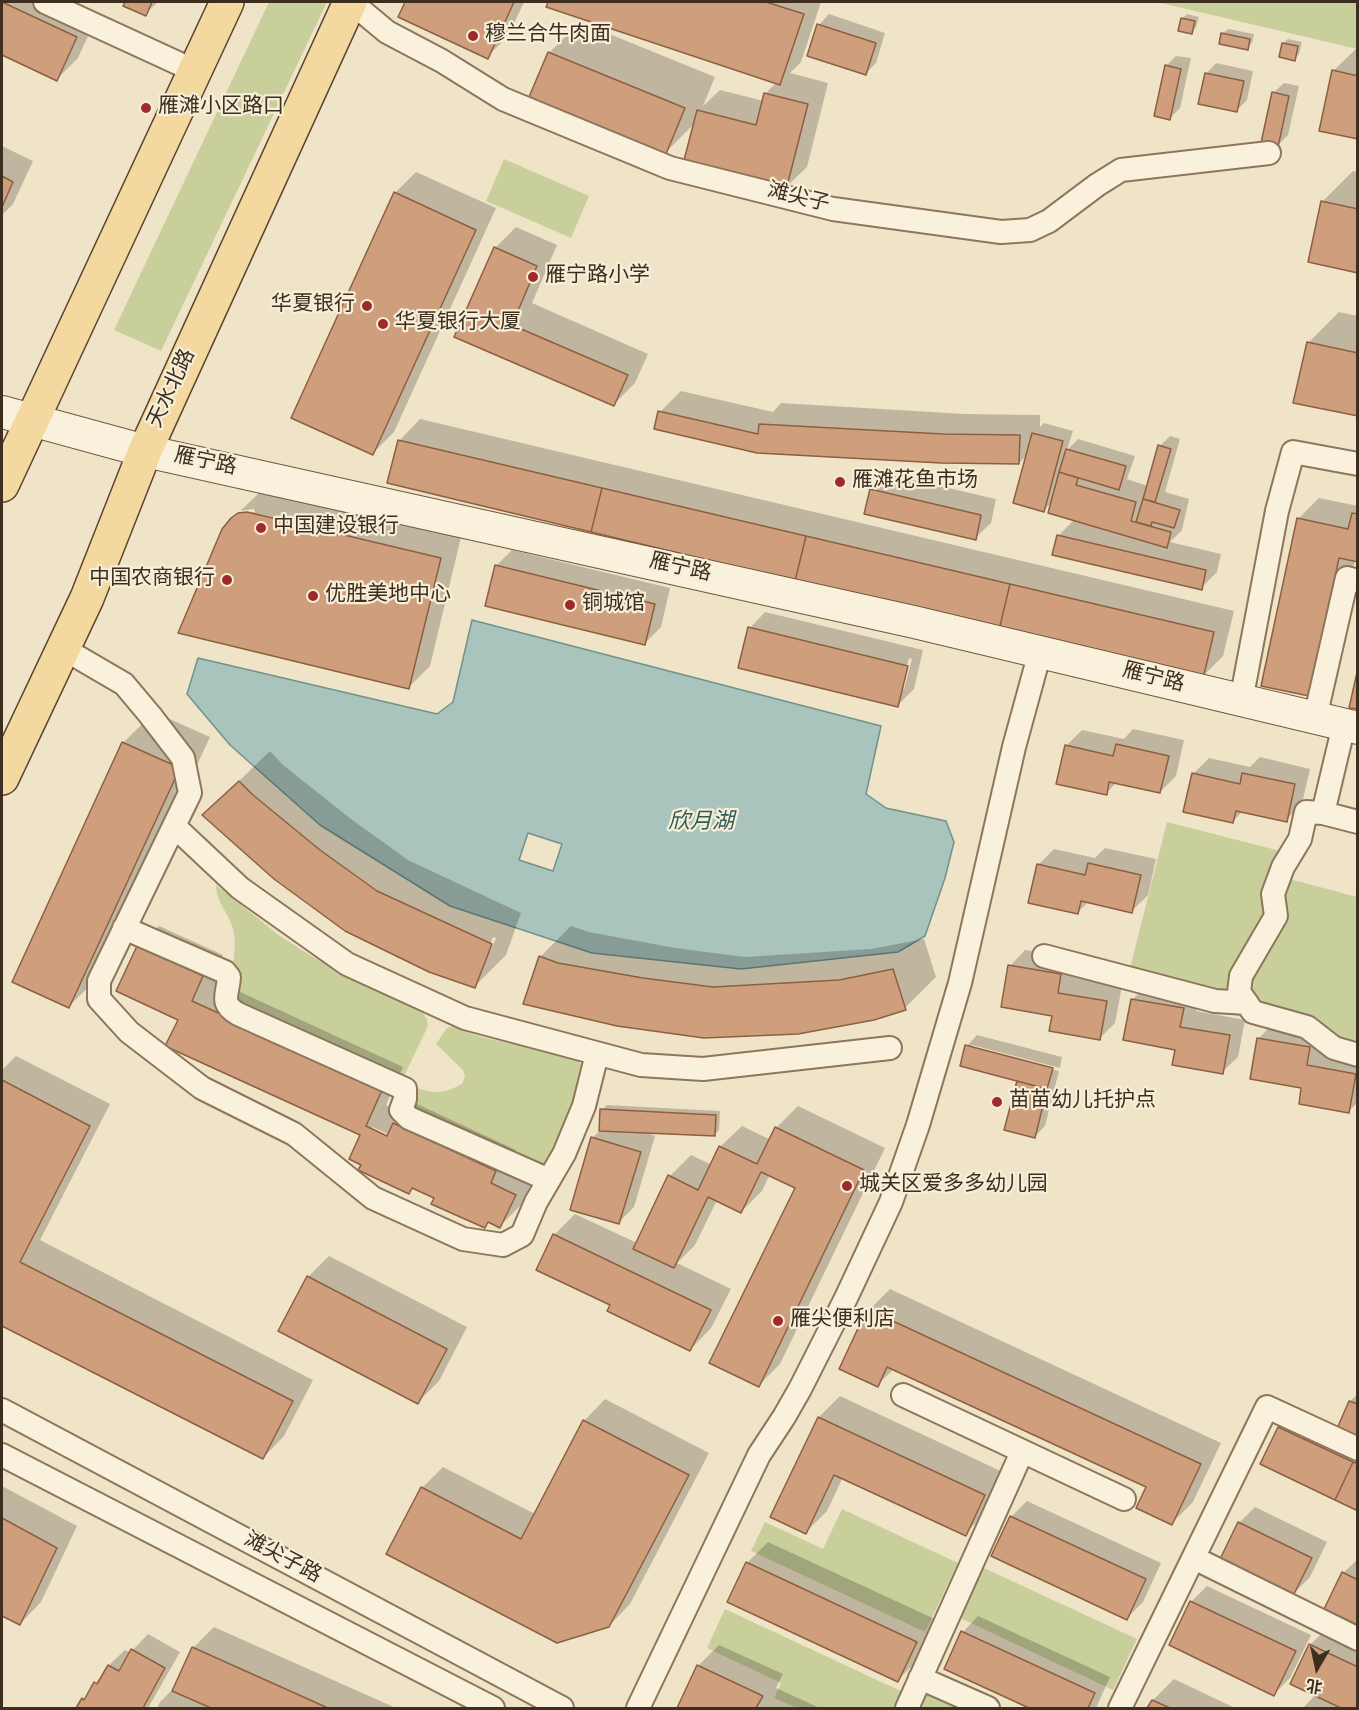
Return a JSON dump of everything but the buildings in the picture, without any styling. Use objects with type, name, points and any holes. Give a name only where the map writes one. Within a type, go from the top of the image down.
[{"type":"main road","points":[[2,485],[227,2]]},
{"type":"main road","name":"天水北路","points":[[2,778],[87,598],[145,451],[350,2]]},
{"type":"main road","name":"雁宁路","points":[[2,412],[145,451],[903,619],[1339,723]]},
{"type":"street","points":[[45,2],[195,71]]},
{"type":"street","name":"滩尖子","points":[[350,2],[387,32],[442,61],[503,99],[670,168],[833,209],[1001,232],[1030,230],[1049,221],[1121,170],[1269,153]]},
{"type":"street","points":[[1241,701],[1277,511],[1293,452],[1358,464]]},
{"type":"street","points":[[1323,813],[1339,723],[1347,578],[1358,581]]},
{"type":"street","points":[[64,649],[124,684],[183,758],[190,793],[99,981],[99,999],[129,1032],[202,1088],[294,1134],[373,1198],[463,1239],[503,1245],[522,1235],[536,1202],[564,1154],[585,1106],[597,1054]]},
{"type":"street","points":[[638,1708],[759,1455],[784,1418],[805,1379],[891,1202],[918,1125],[960,983],[1014,747],[1040,652]]},
{"type":"street","points":[[1358,822],[1323,813],[1306,812],[1300,839],[1283,867],[1273,894],[1276,916],[1241,976],[1239,993],[1253,1012],[1307,1027],[1334,1048],[1358,1055]]},
{"type":"street","points":[[174,826],[240,888],[347,964],[465,1018],[641,1065],[703,1069],[890,1048]]},
{"type":"street","points":[[124,928],[225,972],[229,977],[226,1003],[229,1009],[405,1089],[405,1099],[401,1110],[409,1118],[549,1180]]},
{"type":"street","points":[[1044,956],[1215,1001],[1247,1003]]},
{"type":"street","points":[[903,1395],[1124,1499]]},
{"type":"street","points":[[1120,1708],[1267,1407],[1358,1449]]},
{"type":"street","name":"滩尖子路","points":[[2,1410],[562,1708]]},
{"type":"street","points":[[907,1708],[1022,1452]]},
{"type":"street","name":"滩尖子路","points":[[2,1455],[493,1708]]},
{"type":"street","points":[[1194,1558],[1358,1639]]},
{"type":"street","points":[[920,1678],[988,1708]]},
{"type":"green space","points":[[269,2],[327,2],[161,351],[114,330]]},
{"type":"green space","points":[[1157,2],[1357,2],[1357,49]]},
{"type":"green space","points":[[504,159],[589,196],[571,238],[486,201]]},
{"type":"green space","points":[[1167,822],[1296,855],[1290,879],[1357,897],[1357,1047],[1204,1007],[1128,976]]},
{"type":"green space","points":[[216,885],[280,936],[313,957],[423,1013],[428,1026],[404,1076],[232,1003],[240,976],[233,971],[234,933],[218,898]]},
{"type":"green space","points":[[453,1026],[482,1037],[544,1050],[580,1062],[585,1072],[554,1154],[545,1169],[414,1112],[410,1105],[417,1088],[440,1092],[462,1084],[465,1076],[463,1070],[436,1044],[447,1028]]},
{"type":"green space","points":[[842,1509],[958,1563],[925,1632],[751,1551],[765,1522],[823,1549]]},
{"type":"green space","points":[[982,1567],[1137,1639],[1113,1690],[958,1617]]},
{"type":"green space","points":[[725,1609],[922,1701],[928,1690],[967,1708],[797,1708],[774,1698],[781,1683],[707,1648]]},
{"type":"water","name":"欣月湖","points":[[472,620],[881,726],[866,794],[886,808],[946,821],[954,842],[945,878],[925,936],[898,952],[741,969],[592,953],[450,906],[320,825],[230,745],[187,694],[198,658],[437,714],[453,702]],"holes":[[[528,833],[562,844],[553,871],[519,860]]]},
{"type":"place","name":"穆兰合牛肉面","points":[[473,36]]},
{"type":"place","name":"雁滩小区路口","points":[[146,108]]},
{"type":"place","name":"雁宁路小学","points":[[533,277]]},
{"type":"place","name":"华夏银行","points":[[367,306]]},
{"type":"place","name":"华夏银行大厦","points":[[383,324]]},
{"type":"place","name":"雁滩花鱼市场","points":[[840,482]]},
{"type":"place","name":"中国建设银行","points":[[261,528]]},
{"type":"place","name":"中国农商银行","points":[[227,580]]},
{"type":"place","name":"优胜美地中心","points":[[313,596]]},
{"type":"place","name":"铜城馆","points":[[570,605]]},
{"type":"place","name":"苗苗幼儿托护点","points":[[997,1102]]},
{"type":"place","name":"城关区爱多多幼儿园","points":[[847,1186]]},
{"type":"place","name":"雁尖便利店","points":[[778,1321]]}]
